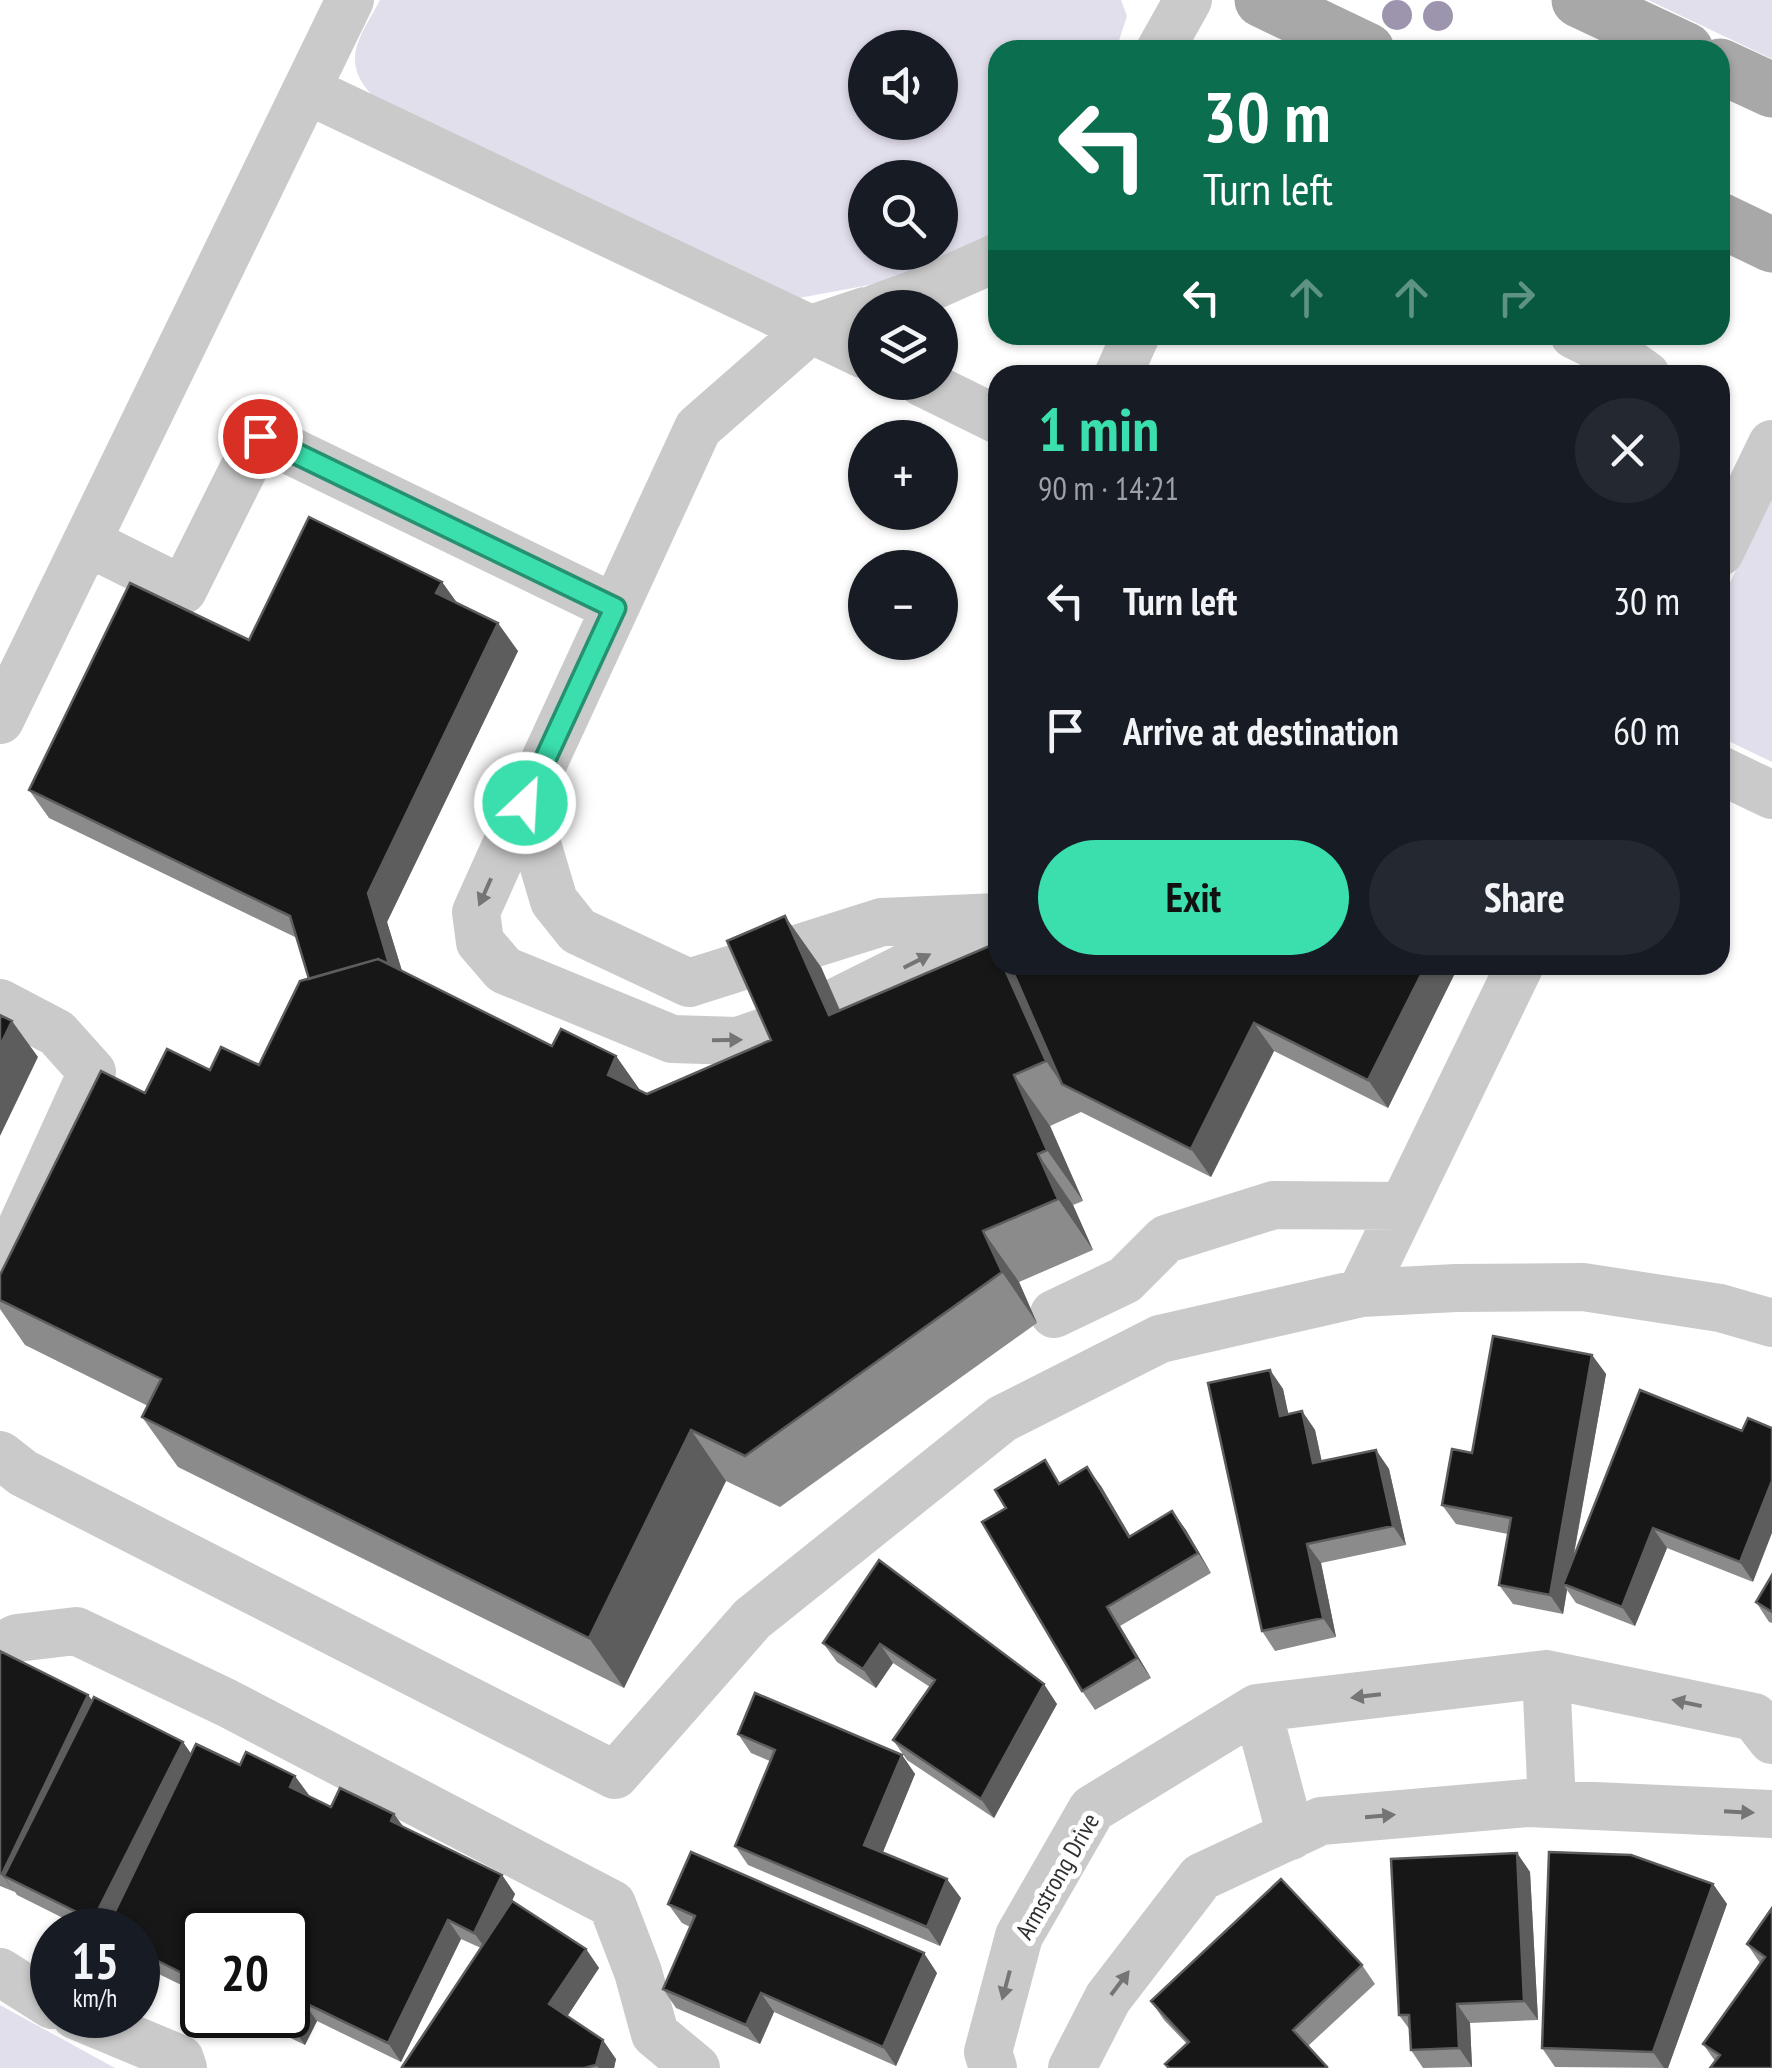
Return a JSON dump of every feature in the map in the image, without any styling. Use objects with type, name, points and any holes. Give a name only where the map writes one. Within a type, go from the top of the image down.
[{"type":"main road","points":[[1262,0],[1346,40]]},
{"type":"main road","points":[[1578,0],[1664,40]]},
{"type":"main road","points":[[1730,71],[1772,90]]},
{"type":"main road","points":[[1730,225],[1772,245]]},
{"type":"street","points":[[0,720],[350,0]]},
{"type":"street","points":[[1166,40],[1188,0]]},
{"type":"street","points":[[307,90],[848,348]]},
{"type":"street","points":[[925,290],[988,262]]},
{"type":"street","points":[[778,1027],[738,1041],[672,1039],[504,970],[480,942],[476,912],[698,428],[811,329],[848,317]]},
{"type":"street","points":[[1594,345],[1632,365]]},
{"type":"street","points":[[957,400],[988,415]]},
{"type":"street","points":[[87,542],[183,590],[260,436],[615,608]]},
{"type":"street","points":[[1730,531],[1772,444]]},
{"type":"street","points":[[1730,775],[1772,795]]},
{"type":"street","points":[[525,803],[554,901],[578,931],[690,983],[882,922],[988,919]]},
{"type":"street","points":[[836,1002],[988,924]]},
{"type":"street","points":[[1361,1293],[1515,975]]},
{"type":"street","points":[[0,1002],[57,1033],[92,1072],[0,1274]]},
{"type":"street","points":[[1054,1314],[1126,1280],[1166,1239],[1274,1205],[1403,1206]]},
{"type":"street","points":[[0,1455],[23,1473],[615,1775],[752,1619],[1002,1418],[1160,1339],[1361,1293],[1583,1287],[1720,1308],[1772,1323]]},
{"type":"street","points":[[0,1647],[17,1638],[76,1630],[228,1703],[612,1904],[638,1972],[655,2034],[696,2068]]},
{"type":"street","points":[[1546,1674],[1552,1804]]},
{"type":"street","name":"Armstrong Drive","points":[[993,2068],[988,2052],[1019,1936],[1092,1809],[1257,1708],[1546,1674],[1754,1717],[1772,1740]]},
{"type":"street","points":[[1257,1708],[1291,1836]]},
{"type":"street","points":[[1072,2068],[1108,1998],[1201,1877],[1322,1822],[1528,1802],[1772,1814]]},
{"type":"street","points":[[0,1972],[30,1992]]},
{"type":"street","points":[[130,2038],[195,2065]]},
{"type":"shaded area","points":[[380,0],[1121,0],[1127,16],[1119,40],[988,40],[988,236],[958,253],[958,160],[848,160],[848,270],[923,270],[799,298],[372,95],[357,70],[356,48]]},
{"type":"shaded area","points":[[1648,0],[1772,0],[1772,59]]},
{"type":"shaded area","points":[[1772,496],[1772,762],[1730,742],[1730,582]]},
{"type":"shaded area","points":[[0,2005],[30,2021],[30,2038],[60,2038],[115,2068],[0,2068]]},
{"type":"building","points":[[309,517],[442,582],[436,593],[498,623],[368,893],[389,964],[378,959],[309,979],[290,916],[29,790],[130,583],[249,640]]},
{"type":"building","points":[[785,916],[829,1015],[988,947],[988,975],[1007,975],[1046,1061],[1014,1075],[1047,1150],[1038,1154],[1058,1199],[983,1231],[1002,1272],[745,1456],[691,1430],[589,1638],[142,1417],[161,1379],[0,1300],[0,1275],[101,1071],[145,1093],[167,1049],[210,1070],[221,1047],[259,1065],[300,981],[378,959],[552,1046],[561,1029],[616,1056],[608,1075],[647,1094],[771,1040],[727,941]]},
{"type":"building","points":[[1014,975],[1421,975],[1368,1080],[1254,1023],[1191,1149],[1062,1084]]},
{"type":"building","points":[[0,1015],[12,1021],[0,1046]]},
{"type":"building","points":[[1493,1336],[1592,1355],[1550,1595],[1499,1585],[1511,1518],[1442,1505],[1452,1449],[1472,1453]]},
{"type":"building","points":[[1270,1370],[1280,1416],[1302,1411],[1313,1463],[1376,1450],[1393,1526],[1307,1544],[1323,1618],[1262,1631],[1208,1383]]},
{"type":"building","points":[[1640,1390],[1742,1431],[1748,1418],[1772,1428],[1772,1481],[1740,1562],[1653,1528],[1622,1607],[1563,1584]]},
{"type":"building","points":[[1045,1460],[1059,1484],[1087,1467],[1129,1537],[1172,1511],[1198,1553],[1107,1607],[1137,1658],[1082,1691],[982,1522],[1006,1508],[995,1490]]},
{"type":"building","points":[[879,1560],[1044,1684],[981,1799],[893,1740],[935,1680],[880,1644],[863,1669],[823,1643]]},
{"type":"building","points":[[1772,1575],[1772,1612],[1756,1602]]},
{"type":"building","points":[[0,1651],[88,1695],[2,1874],[0,1873]]},
{"type":"building","points":[[755,1693],[902,1755],[864,1845],[947,1879],[927,1927],[735,1846],[775,1750],[738,1734]]},
{"type":"building","points":[[94,1697],[183,1742],[99,1908],[69,1908],[4,1876]]},
{"type":"building","points":[[196,1744],[240,1765],[246,1752],[295,1776],[290,1787],[331,1807],[340,1788],[394,1814],[391,1821],[502,1875],[474,1933],[448,1920],[388,2043],[310,2005],[310,1908],[180,1908],[180,1972],[160,1962],[160,1908],[117,1908]]},
{"type":"building","points":[[691,1852],[924,1953],[883,2047],[761,1993],[746,2025],[663,1989],[695,1916],[668,1904]]},
{"type":"building","points":[[1549,1852],[1631,1855],[1713,1884],[1653,2052],[1542,2048]]},
{"type":"building","points":[[1517,1853],[1524,2001],[1457,2004],[1459,2048],[1411,2050],[1409,2015],[1399,2015],[1391,1859]]},
{"type":"building","points":[[1281,1879],[1362,1965],[1293,2030],[1327,2067],[1169,2068],[1165,2064],[1189,2042],[1151,2001]]},
{"type":"building","points":[[512,1901],[586,1949],[549,2004],[603,2040],[596,2065],[402,2067]]},
{"type":"building","points":[[1772,1908],[1772,2068],[1710,2068],[1720,2055],[1703,2044],[1765,1957],[1747,1944]]},
{"type":"route","points":[[260,436],[615,608],[525,803]]}]
